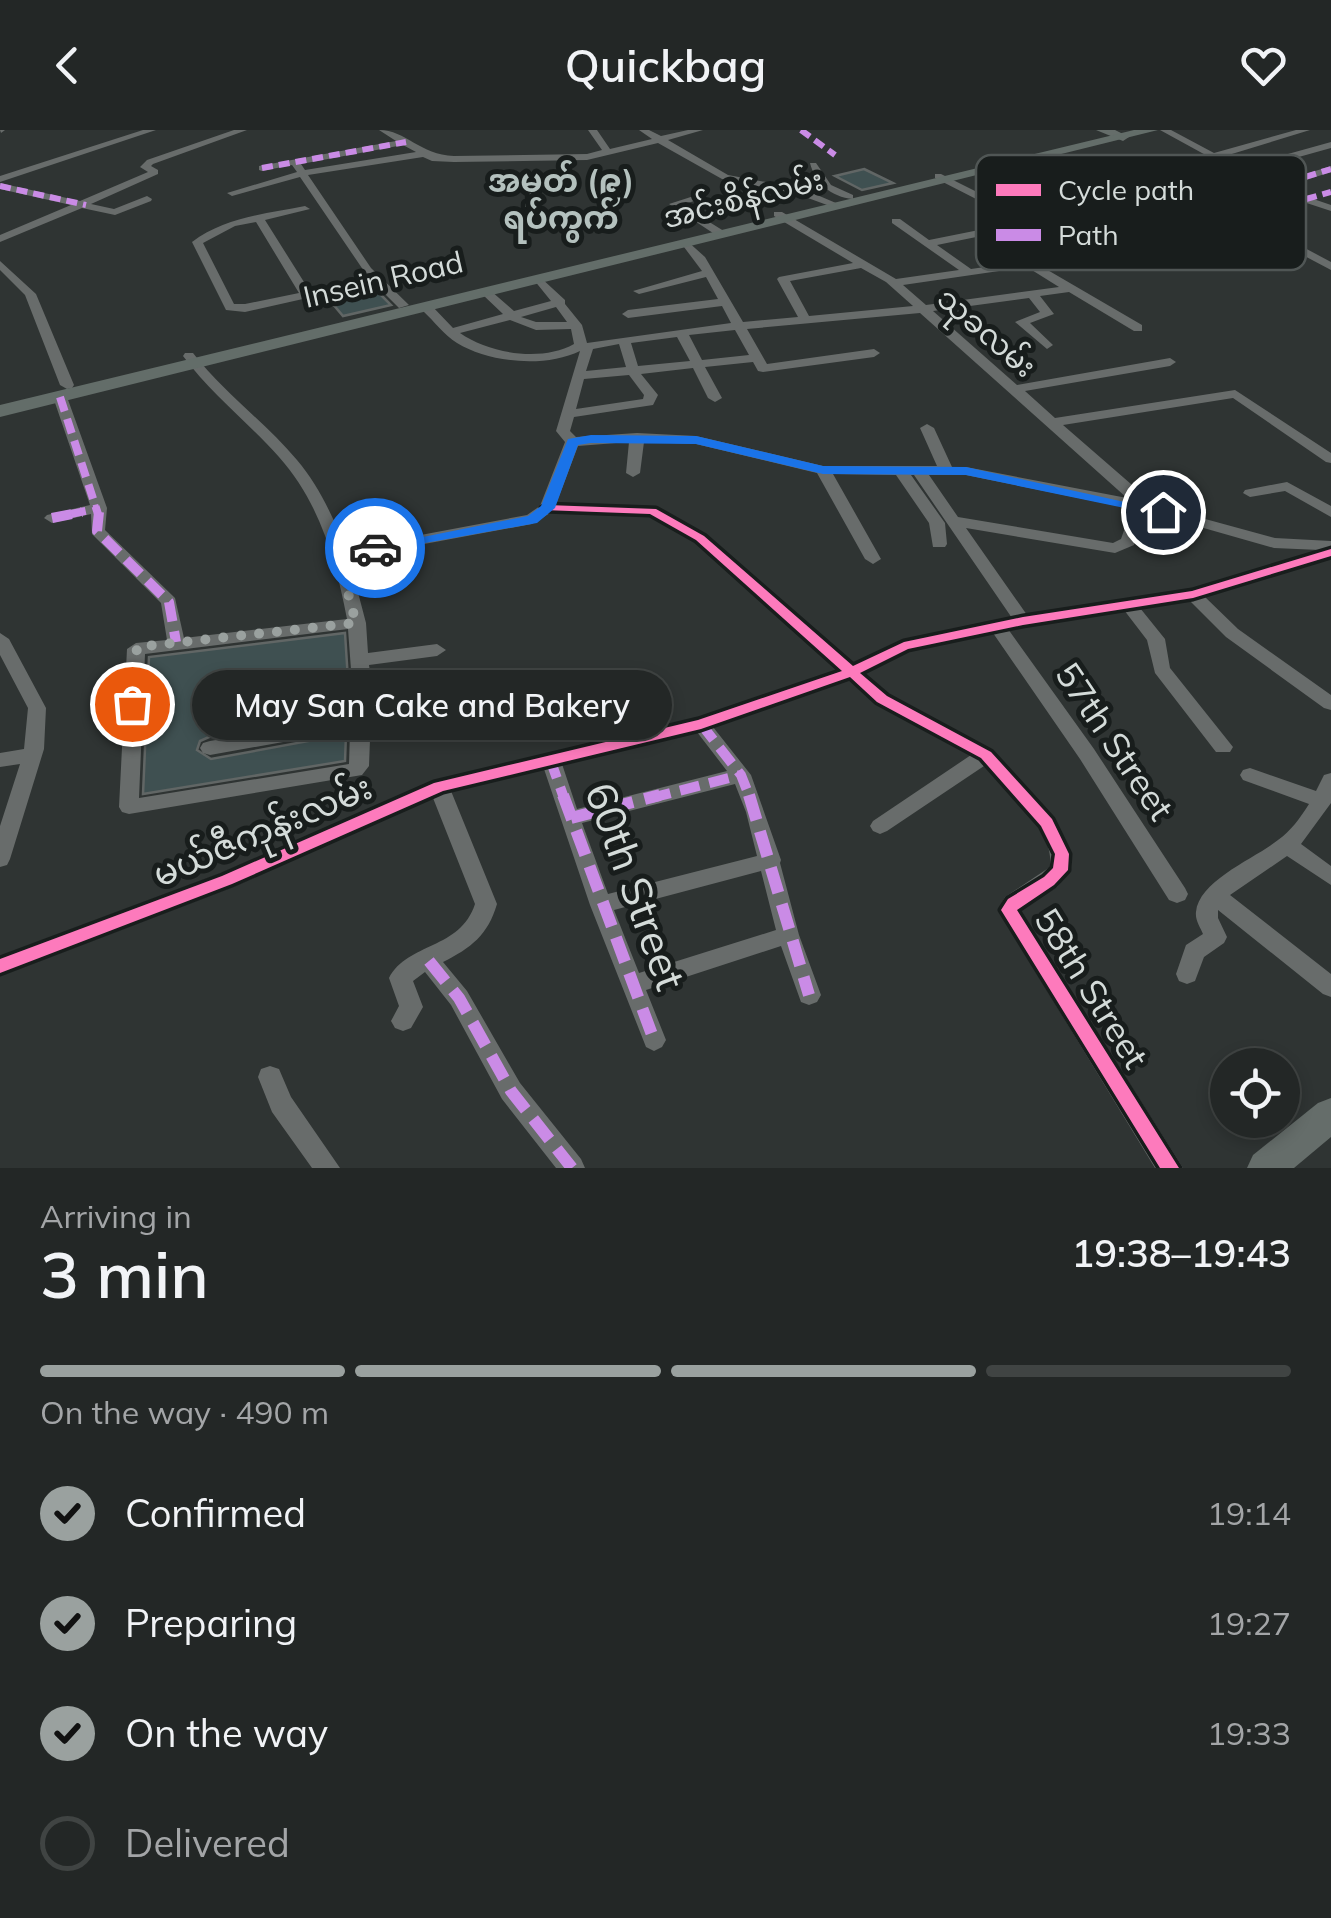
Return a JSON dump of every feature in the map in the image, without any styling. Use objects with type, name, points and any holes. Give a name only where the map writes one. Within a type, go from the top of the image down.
[{"type":"main road","points":[[1044,155],[1117,133],[1151,130]]},
{"type":"main road","name":"Insein Road","points":[[1032,155],[1117,133]]},
{"type":"main road","name":"Insein Road","points":[[412,308],[976,169]]},
{"type":"main road","points":[[943,178],[976,171]]},
{"type":"main road","name":"အင်းစိန်လမ်း","points":[[0,411],[192,360],[540,280],[718,232]]},
{"type":"main road","points":[[0,402],[65,392]]},
{"type":"main road","points":[[1266,1168],[1331,1115]]},
{"type":"street","points":[[0,178],[152,130]]},
{"type":"street","points":[[0,239],[155,172],[144,167],[150,162],[243,130]]},
{"type":"street","points":[[383,130],[423,154]]},
{"type":"street","points":[[394,135],[410,130]]},
{"type":"street","points":[[592,130],[608,154]]},
{"type":"street","points":[[644,130],[725,176],[839,202]]},
{"type":"street","points":[[232,194],[304,174],[423,154],[454,159],[608,154],[699,130]]},
{"type":"street","points":[[1164,130],[1213,155]]},
{"type":"street","points":[[1218,155],[1306,130]]},
{"type":"street","points":[[262,168],[406,142]]},
{"type":"street","points":[[1301,155],[1331,145]]},
{"type":"street","points":[[1306,159],[1331,168]]},
{"type":"street","points":[[294,161],[376,279],[464,342],[528,358],[570,354],[582,345],[562,302],[540,280]]},
{"type":"street","points":[[813,165],[839,202]]},
{"type":"street","points":[[1306,176],[1331,168]]},
{"type":"street","points":[[943,178],[976,194]]},
{"type":"street","points":[[0,186],[115,212],[147,199]]},
{"type":"street","points":[[1306,199],[1331,192]]},
{"type":"street","points":[[701,197],[674,204],[718,232]]},
{"type":"street","points":[[1306,199],[1331,208]]},
{"type":"street","points":[[305,209],[258,217],[214,231],[197,242],[230,306],[238,309],[376,279]]},
{"type":"street","name":"သုခလမ်း","points":[[782,216],[894,283],[1134,494],[1138,505]]},
{"type":"street","points":[[258,217],[306,295]]},
{"type":"street","points":[[896,222],[967,271]]},
{"type":"street","points":[[928,243],[976,234]]},
{"type":"street","points":[[686,243],[760,363]]},
{"type":"street","points":[[1306,253],[1331,267]]},
{"type":"street","points":[[0,264],[30,294],[65,392],[99,508],[97,531],[169,602],[176,642]]},
{"type":"street","points":[[805,319],[783,279],[864,264]]},
{"type":"street","points":[[894,283],[976,270]]},
{"type":"street","points":[[1005,270],[1034,293],[1048,314],[1022,322],[1047,344]]},
{"type":"street","points":[[1038,270],[1066,290],[1112,310],[1138,328]]},
{"type":"street","points":[[639,291],[708,273]]},
{"type":"street","points":[[572,442],[563,431],[587,347],[736,326],[923,310],[1066,290]]},
{"type":"street","points":[[487,293],[507,314],[533,328],[576,325]]},
{"type":"street","points":[[452,332],[562,302]]},
{"type":"street","points":[[628,314],[724,302]]},
{"type":"street","points":[[682,334],[715,398]]},
{"type":"street","points":[[566,414],[648,402],[651,395],[634,373],[624,340]]},
{"type":"street","points":[[579,376],[874,352]]},
{"type":"street","points":[[192,360],[216,392],[294,467],[324,510],[356,623],[363,688],[359,766],[354,770],[129,807],[136,649],[356,623]]},
{"type":"street","points":[[1016,389],[1170,362]]},
{"type":"street","points":[[1053,422],[1231,393],[1331,458]]},
{"type":"street","points":[[927,428],[946,470]]},
{"type":"street","points":[[731,433],[734,450]]},
{"type":"street","points":[[572,442],[637,437],[696,440],[823,470],[946,470],[1138,505],[1274,543],[1331,549]]},
{"type":"street","points":[[633,474],[637,437]]},
{"type":"street","points":[[338,555],[520,523],[548,508],[572,442]]},
{"type":"street","points":[[823,470],[872,559]]},
{"type":"street","points":[[910,473],[952,521],[1023,621]]},
{"type":"street","points":[[910,473],[937,523],[938,544]]},
{"type":"street","points":[[1250,492],[1287,486],[1331,512]]},
{"type":"street","points":[[952,521],[1115,548],[1128,542],[1138,505]]},
{"type":"street","points":[[52,518],[99,508]]},
{"type":"street","name":"58th Street","points":[[548,508],[652,511],[717,550],[848,673],[898,709],[986,755],[1047,822],[1062,854],[1060,870],[1049,882],[1013,902],[1008,910],[1170,1168]]},
{"type":"street","points":[[1274,543],[1304,562]]},
{"type":"street","name":"မယ်ဇီကုန်းလမ်း","points":[[0,966],[227,880],[439,787],[700,724],[848,673],[904,646],[1023,621],[1193,594],[1304,562],[1331,549]]},
{"type":"street","points":[[1193,594],[1232,633],[1331,704]]},
{"type":"street","points":[[1130,606],[1156,638],[1160,669],[1223,747]]},
{"type":"street","name":"57th Street","points":[[997,626],[1177,894]]},
{"type":"street","points":[[0,639],[37,708],[32,755],[5,828],[0,859]]},
{"type":"street","points":[[361,660],[438,650]]},
{"type":"street","points":[[217,712],[363,688]]},
{"type":"street","points":[[210,748],[360,722]]},
{"type":"street","points":[[700,724],[742,775],[809,995]]},
{"type":"street","points":[[0,760],[32,755]]},
{"type":"street","points":[[880,826],[986,755]]},
{"type":"street","name":"60th Street","points":[[550,759],[654,1040]]},
{"type":"street","points":[[570,818],[742,775]]},
{"type":"street","points":[[1187,974],[1194,952],[1216,937],[1206,915],[1208,905],[1234,878],[1286,845],[1316,814],[1328,788],[1250,775]]},
{"type":"street","points":[[403,1021],[412,1007],[400,978],[470,937],[483,923],[486,904],[439,787]]},
{"type":"street","points":[[1286,845],[1331,877]]},
{"type":"street","points":[[601,905],[771,860]]},
{"type":"street","points":[[1216,896],[1331,987]]},
{"type":"street","points":[[631,985],[788,935]]},
{"type":"street","points":[[429,961],[460,998],[511,1090],[572,1168]]},
{"type":"street","points":[[270,1077],[281,1104],[327,1168]]},
{"type":"building","points":[[864,169],[893,183],[862,190],[835,176]]},
{"type":"building","points":[[373,287],[391,305],[343,316],[327,297]]},
{"type":"building","points":[[345,633],[348,680],[216,703],[204,714],[218,723],[348,700],[347,714],[209,737],[200,741],[197,750],[211,759],[346,734],[345,761],[143,794],[149,657]]},
{"type":"marked path","points":[[801,130],[835,155]]},
{"type":"marked path","points":[[262,168],[406,142]]},
{"type":"marked path","points":[[1306,177],[1331,169]]},
{"type":"marked path","points":[[0,186],[86,205]]},
{"type":"marked path","points":[[1306,199],[1331,192]]},
{"type":"marked path","points":[[60,397],[99,508],[97,531],[169,602],[176,642]]},
{"type":"marked path","points":[[52,518],[99,508]]},
{"type":"marked path","points":[[701,724],[741,775],[756,812],[788,935],[809,995]]},
{"type":"marked path","points":[[550,759],[654,1040]]},
{"type":"marked path","points":[[571,818],[741,775]]},
{"type":"marked path","points":[[429,961],[459,998],[511,1091],[572,1168]]},
{"type":"cycle path","points":[[547,508],[652,511],[700,538],[882,699],[986,755],[1047,823],[1062,854],[1060,870],[1013,903],[1009,910],[1170,1168]]},
{"type":"cycle path","points":[[0,966],[227,880],[439,787],[701,724],[849,673],[904,646],[1023,621],[1193,594],[1331,552]]},
{"type":"way so far","points":[[132,704],[137,647],[356,623],[338,555],[375,548]]},
{"type":"place","name":"May San Cake and Bakery","points":[[132,704]]},
{"type":"district","name":"အမှတ် (၉) ရပ်ကွက်","points":[[561,198]]},
{"type":"route","points":[[375,548],[532,520],[548,508],[572,442],[591,439],[696,440],[823,470],[902,474],[966,471],[1163,512]]}]
